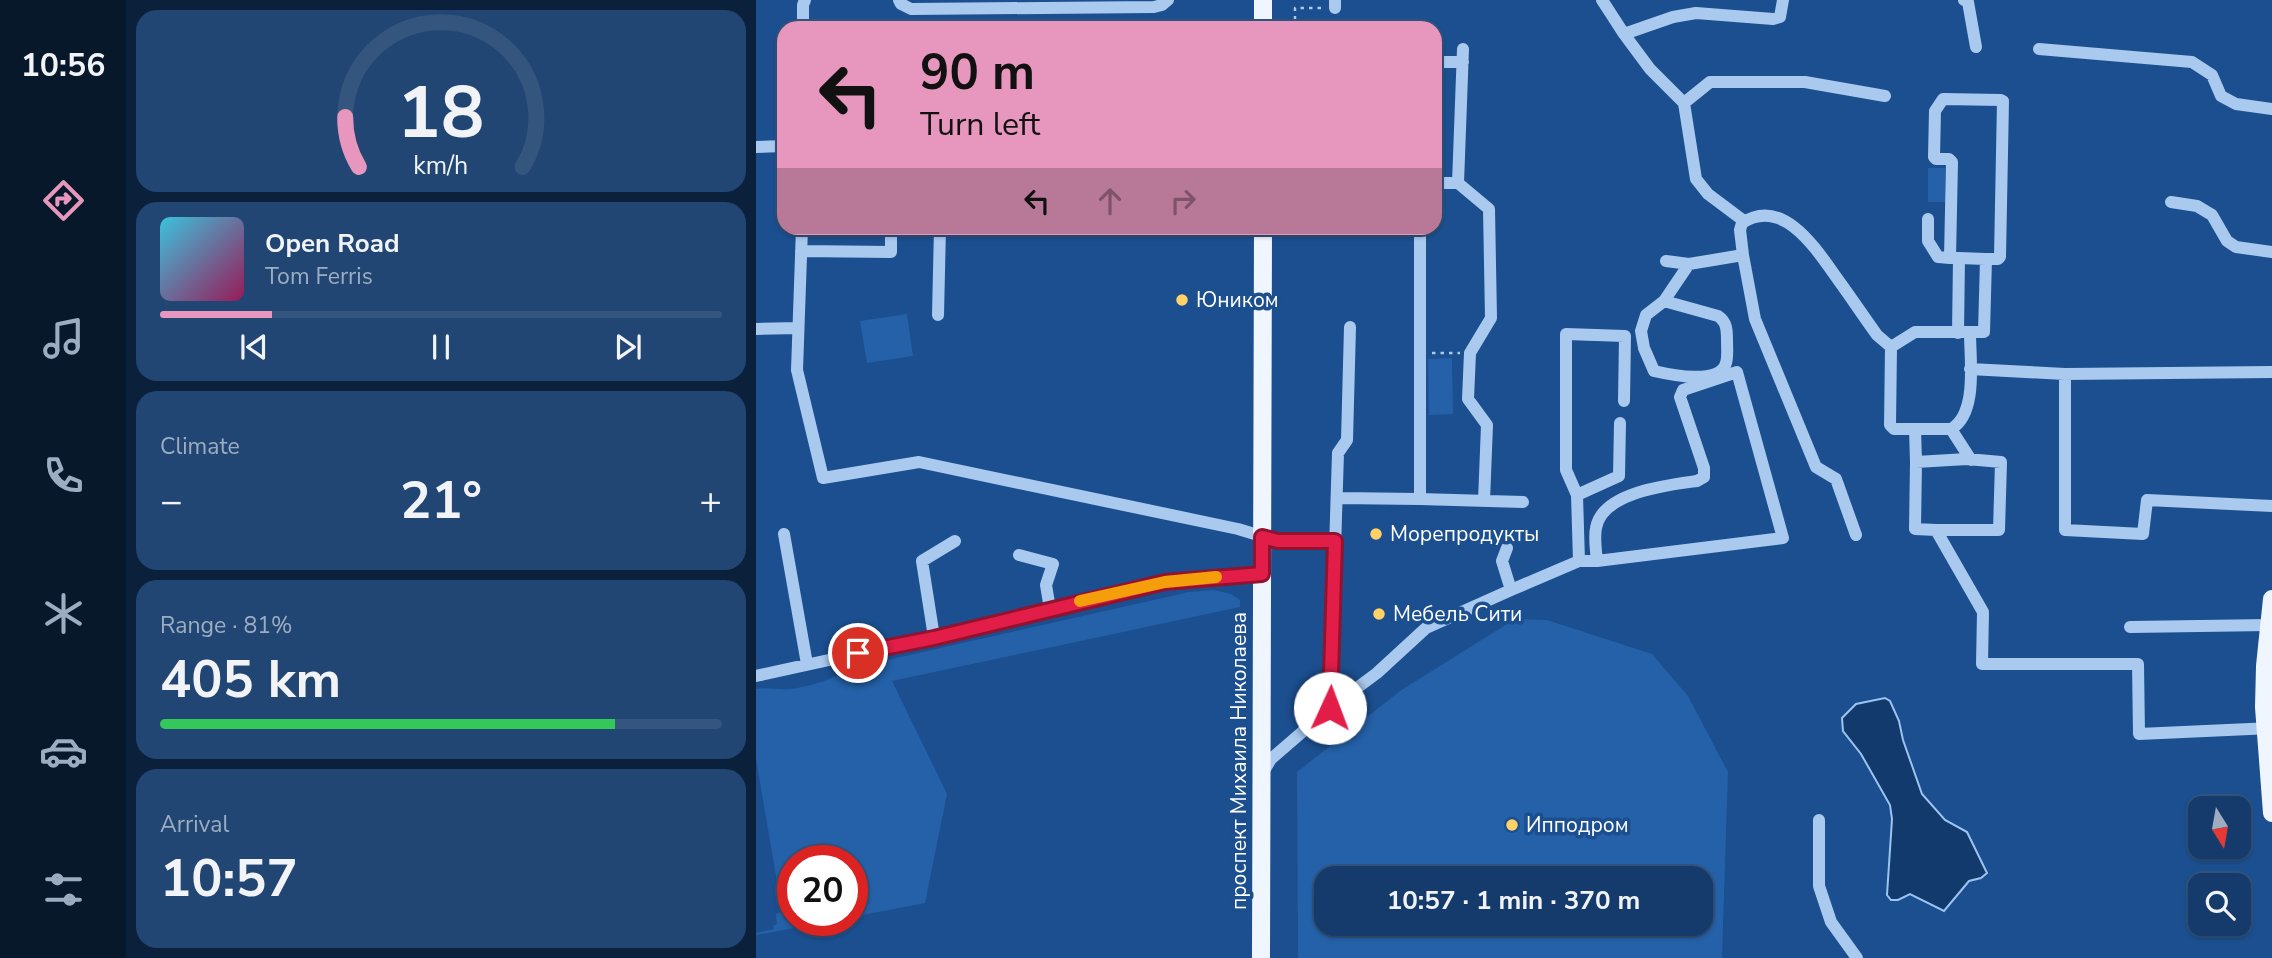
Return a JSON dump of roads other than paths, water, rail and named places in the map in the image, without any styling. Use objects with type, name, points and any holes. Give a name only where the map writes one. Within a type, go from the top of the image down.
[{"type":"main road","points":[[1263,21],[1264,0]]},
{"type":"main road","name":"проспект Михаила Николаева","points":[[1261,958],[1263,235]]},
{"type":"main road","points":[[2272,599],[2265,666],[2272,813]]},
{"type":"street","points":[[803,21],[805,0]]},
{"type":"street","points":[[899,0],[911,9],[1077,4],[1154,8],[1168,0]]},
{"type":"street","points":[[1602,0],[1650,69],[1685,103],[1696,178],[1708,194],[1744,221]]},
{"type":"street","points":[[1624,34],[1697,6],[1773,19],[1780,17],[1783,0]]},
{"type":"street","points":[[1964,0],[1968,2],[1971,10],[1976,47]]},
{"type":"street","points":[[2039,49],[2192,62],[2212,75],[2221,96],[2236,104],[2272,109]]},
{"type":"street","points":[[1442,60],[1463,55],[1458,183]]},
{"type":"street","points":[[1685,103],[1710,82],[1805,82],[1885,96]]},
{"type":"street","points":[[1856,535],[1836,479],[1816,467],[1755,318],[1740,230],[1744,221],[1760,215],[1774,216],[1794,226],[1812,244],[1877,335],[1891,348],[1891,428],[1951,429],[1955,427],[1970,401],[1970,369],[1955,258],[1952,162],[1934,157],[1936,110],[1942,100],[1946,99],[2003,101],[2000,257],[1986,259],[1955,258],[1938,257],[1928,242],[1928,219]]},
{"type":"street","points":[[756,147],[777,146]]},
{"type":"street","points":[[1442,183],[1458,183],[1489,209],[1491,318],[1470,353],[1468,398],[1486,425],[1484,501]]},
{"type":"street","points":[[2171,202],[2197,206],[2212,215],[2227,241],[2236,247],[2272,252]]},
{"type":"street","points":[[802,235],[797,370],[823,478],[919,462],[1238,529],[1278,541],[1335,541]]},
{"type":"street","points":[[801,251],[891,252],[891,235]]},
{"type":"street","points":[[937,315],[940,235]]},
{"type":"street","points":[[1420,235],[1420,499]]},
{"type":"street","points":[[1666,261],[1689,264],[1743,255]]},
{"type":"street","points":[[1891,348],[1914,332],[1982,333],[1985,330],[1986,259]]},
{"type":"street","points":[[1664,300],[1724,320],[1727,327],[1726,363],[1720,372],[1709,377],[1670,375],[1654,371],[1644,348],[1641,331],[1646,315],[1664,300],[1689,264]]},
{"type":"street","points":[[1330,708],[1338,453],[1348,440],[1350,327]]},
{"type":"street","points":[[756,329],[798,328]]},
{"type":"street","points":[[1579,561],[1577,495],[1566,470],[1566,334],[1625,336],[1623,401]]},
{"type":"street","points":[[1970,369],[2066,374],[2272,373]]},
{"type":"street","points":[[1262,775],[1272,758],[1330,708],[1377,673],[1426,628],[1579,561],[1597,561],[1783,538],[1737,372],[1683,390],[1680,397],[1704,468],[1704,477],[1696,481],[1638,491],[1605,510],[1596,526],[1597,561]]},
{"type":"street","points":[[2066,374],[2065,530],[2143,534],[2147,500],[2272,506]]},
{"type":"street","points":[[1577,495],[1619,476],[1620,423]]},
{"type":"street","points":[[1915,429],[1915,529],[1999,530],[2001,462],[1916,461]]},
{"type":"street","points":[[1951,429],[1971,460]]},
{"type":"street","points":[[1336,498],[1523,502]]},
{"type":"street","points":[[1936,530],[1983,611],[1982,664],[2138,664],[2139,734],[2269,729]]},
{"type":"street","points":[[784,534],[807,664]]},
{"type":"street","points":[[934,638],[922,561],[955,541]]},
{"type":"street","points":[[1507,548],[1502,561],[1511,590]]},
{"type":"street","points":[[1019,555],[1053,564],[1046,585],[1050,609]]},
{"type":"street","points":[[756,676],[934,638],[1165,582],[1262,574]]},
{"type":"street","points":[[2130,627],[2269,625]]},
{"type":"street","points":[[1819,820],[1819,886],[1830,922],[1857,958]]},
{"type":"place","name":"Юником","points":[[1182,300]]},
{"type":"place","name":"Морепродукты","points":[[1376,534]]},
{"type":"place","name":"Мебель Сити","points":[[1379,614]]},
{"type":"place","name":"Ипподром","points":[[1512,825]]}]
